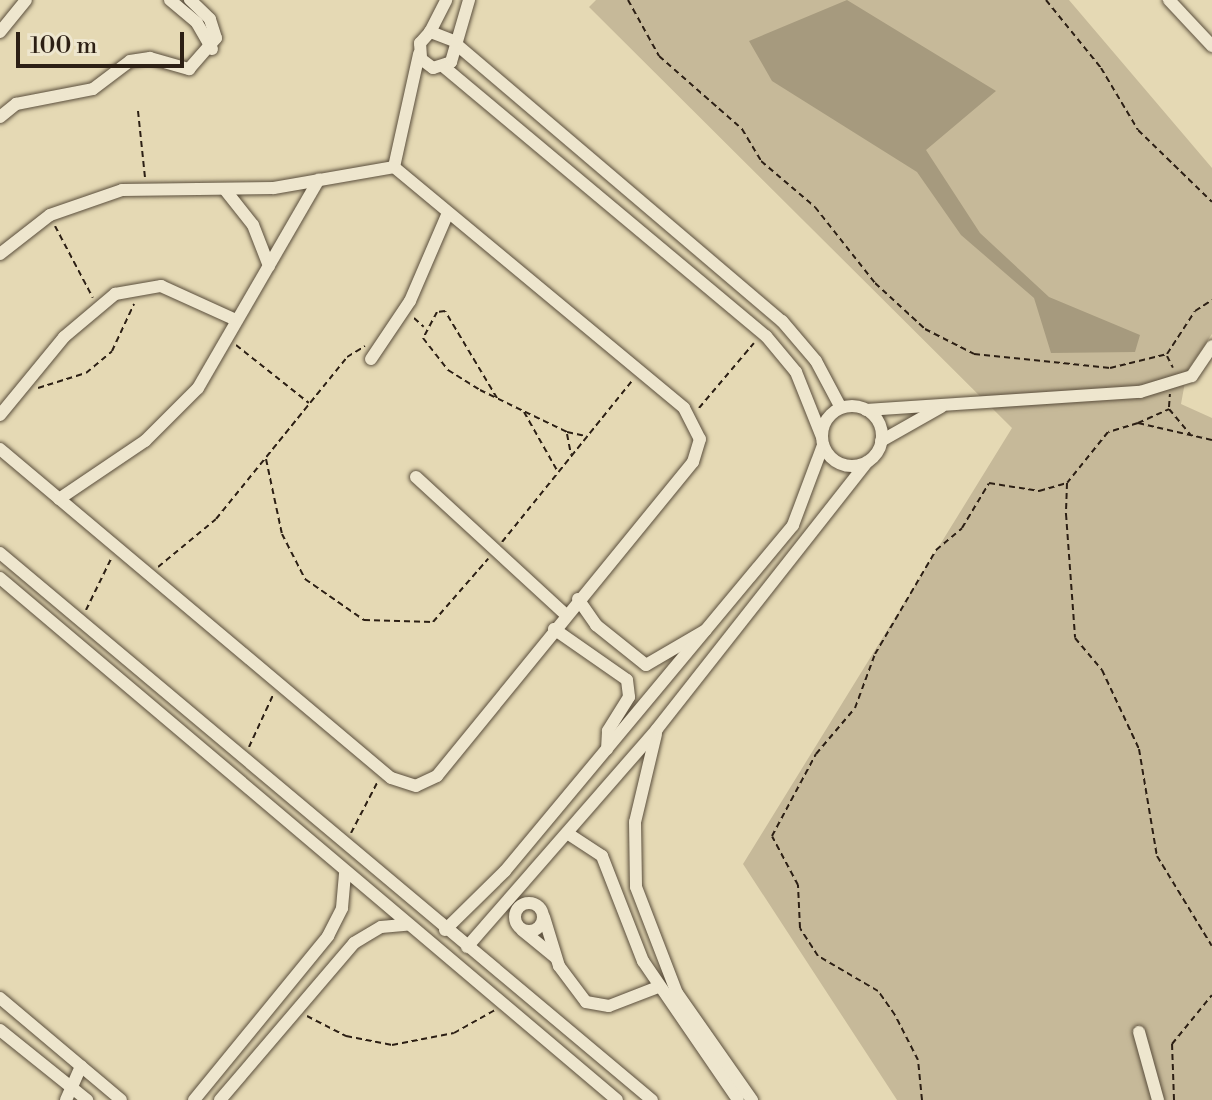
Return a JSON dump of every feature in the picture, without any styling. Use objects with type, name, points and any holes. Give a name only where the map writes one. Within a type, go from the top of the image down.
[{"type":"street","points":[[0,32],[26,0]]},
{"type":"street","points":[[170,0],[197,23],[212,49]]},
{"type":"street","points":[[190,0],[213,24],[212,49]]},
{"type":"street","points":[[394,167],[419,54],[446,0]]},
{"type":"street","points":[[444,67],[469,0]]},
{"type":"street","points":[[1169,0],[1212,46]]},
{"type":"street","points":[[430,32],[455,42],[782,321],[816,361],[841,408]]},
{"type":"street","points":[[0,117],[16,104],[93,89],[126,63],[150,58],[180,71],[212,49]]},
{"type":"street","points":[[419,54],[428,66],[444,67],[763,332],[796,372],[822,441],[841,464],[867,462]]},
{"type":"street","points":[[0,254],[50,215],[146,186],[226,191],[394,167]]},
{"type":"street","points":[[0,449],[384,771],[416,786],[437,776],[578,599],[693,462],[700,439],[692,416],[447,215],[394,167]]},
{"type":"street","points":[[59,499],[173,416],[229,339],[236,320],[319,179]]},
{"type":"street","points":[[226,191],[253,225],[269,266]]},
{"type":"street","points":[[371,359],[405,310],[447,215]]},
{"type":"street","points":[[0,415],[19,389],[97,306],[137,287],[184,291],[236,320]]},
{"type":"street","points":[[841,408],[942,407],[1171,386],[1192,376],[1212,346]]},
{"type":"street","points":[[467,947],[657,729],[881,441],[942,407]]},
{"type":"street","points":[[445,930],[495,882],[793,525],[822,441],[841,408]]},
{"type":"street","points":[[866,410],[881,441]]},
{"type":"street","points":[[416,477],[566,615]]},
{"type":"street","points":[[0,553],[445,930],[517,986],[652,1100]]},
{"type":"street","points":[[0,578],[136,689],[345,874],[617,1100]]},
{"type":"street","points":[[578,599],[596,625],[626,653],[653,664],[706,630]]},
{"type":"street","points":[[583,643],[596,625]]},
{"type":"street","points":[[554,629],[583,643],[627,680],[629,697],[608,731],[607,749]]},
{"type":"street","points":[[616,668],[626,653]]},
{"type":"street","points":[[136,689],[147,675]]},
{"type":"street","points":[[657,729],[633,851],[661,962],[752,1100]]},
{"type":"street","points":[[567,833],[602,856],[648,970],[738,1100]]},
{"type":"street","points":[[194,1100],[328,936],[342,908],[345,874]]},
{"type":"street","points":[[495,882],[514,892]]},
{"type":"street","points":[[478,900],[491,903],[493,916]]},
{"type":"street","points":[[556,958],[539,906],[522,904],[515,914],[522,930],[556,958],[594,1005],[658,987]]},
{"type":"street","points":[[522,930],[537,929],[544,917]]},
{"type":"street","points":[[220,1100],[359,938],[406,925]]},
{"type":"street","points":[[648,970],[661,962]]},
{"type":"street","points":[[502,1004],[517,986]]},
{"type":"street","points":[[0,998],[121,1100]]},
{"type":"street","points":[[0,1030],[87,1100]]},
{"type":"street","points":[[1139,1032],[1158,1100]]},
{"type":"street","points":[[66,1100],[81,1066]]},
{"type":"path","points":[[628,0],[659,56],[742,129],[761,161],[815,207],[875,283],[925,329],[974,354],[1110,368],[1167,354],[1195,311],[1212,300]]},
{"type":"path","points":[[1046,0],[1101,68],[1138,130],[1212,202]]},
{"type":"path","points":[[138,111],[146,186]]},
{"type":"path","points":[[50,215],[97,306]]},
{"type":"path","points":[[19,389],[54,386],[112,351],[130,321],[137,287]]},
{"type":"path","points":[[405,310],[425,328],[428,353],[497,398],[567,432],[587,436]]},
{"type":"path","points":[[425,328],[445,310],[497,398]]},
{"type":"path","points":[[692,416],[763,332]]},
{"type":"path","points":[[229,339],[311,405]]},
{"type":"path","points":[[149,574],[216,519],[347,357],[385,341]]},
{"type":"path","points":[[266,459],[282,534],[305,579],[364,620],[433,622],[639,371]]},
{"type":"path","points":[[922,1100],[918,1060],[895,1015],[878,991],[818,956],[800,928],[798,885],[772,836],[816,754],[855,708],[875,654],[936,550],[962,528],[989,483],[1039,491],[1067,483],[1108,432],[1169,409],[1190,435]]},
{"type":"path","points":[[523,411],[558,473]]},
{"type":"path","points":[[1138,423],[1212,440]]},
{"type":"path","points":[[567,432],[571,456]]},
{"type":"path","points":[[1067,483],[1075,638],[1102,670],[1139,749],[1157,856],[1212,946]]},
{"type":"path","points":[[86,610],[117,547]]},
{"type":"path","points":[[249,747],[279,683]]},
{"type":"path","points":[[351,833],[384,771]]},
{"type":"path","points":[[1174,1100],[1172,1044],[1212,995]]},
{"type":"path","points":[[297,1010],[346,1036],[392,1045],[454,1033],[502,1004]]},
{"type":"shaded area","points":[[596,0],[1069,0],[1212,168],[1212,334],[1187,371],[1181,404],[1212,418],[1212,1100],[897,1100],[743,864],[1012,428],[589,7]]},
{"type":"shaded area","points":[[847,0],[996,91],[926,150],[980,233],[1049,297],[1140,335],[1135,352],[1051,353],[1034,298],[961,235],[917,172],[772,81],[749,41]]}]
